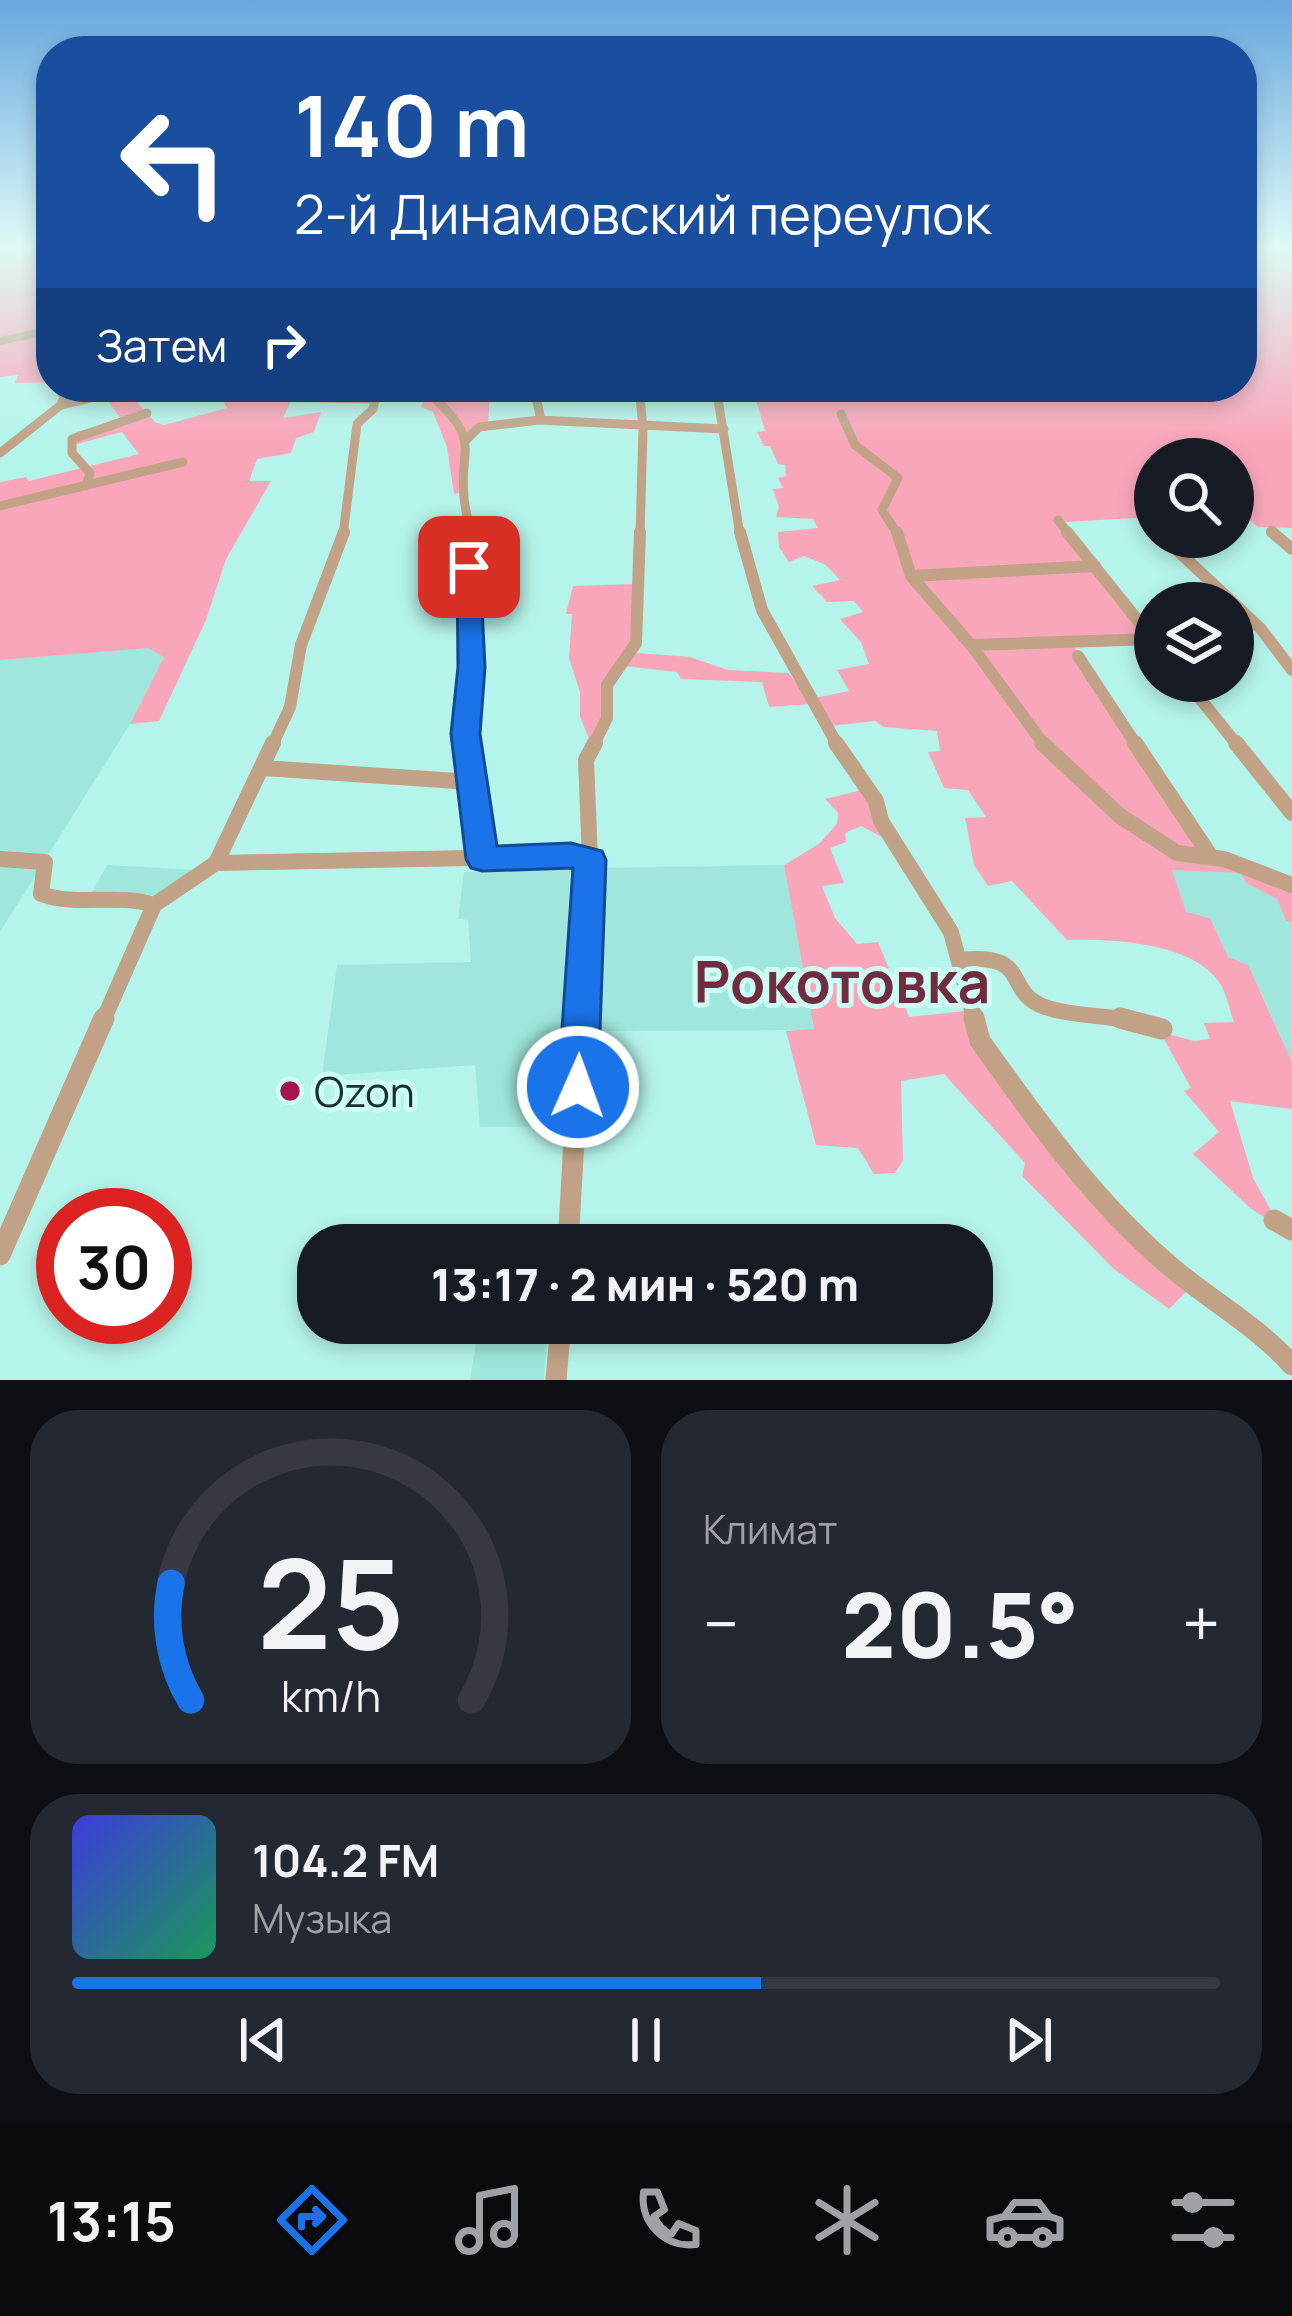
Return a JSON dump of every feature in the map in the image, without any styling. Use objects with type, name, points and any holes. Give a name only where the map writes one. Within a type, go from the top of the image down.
[{"type":"street","points":[[0,341],[36,334]]},
{"type":"street","points":[[0,453],[61,405],[74,402]]},
{"type":"street","points":[[0,1255],[154,905],[216,863],[290,706],[301,645],[347,523],[357,424],[373,402]]},
{"type":"street","points":[[437,402],[455,418],[466,440],[463,494],[471,531],[466,579],[472,667],[465,716],[482,859]]},
{"type":"street","points":[[537,402],[541,421]]},
{"type":"street","points":[[569,1224],[590,860],[586,760],[607,718],[607,685],[636,643],[640,402]]},
{"type":"street","points":[[719,402],[742,545],[762,610],[830,734],[876,801],[880,821],[950,932],[980,1040],[1076,1175],[1177,1272],[1264,1334],[1292,1365]]},
{"type":"street","points":[[86,486],[90,472],[72,453],[72,440],[147,413]]},
{"type":"street","points":[[842,414],[846,438],[864,459],[898,478],[882,510],[896,528],[910,576],[971,645],[1041,742],[1081,784],[1177,853],[1211,857],[1292,884]]},
{"type":"street","points":[[466,440],[479,427],[541,421],[724,430]]},
{"type":"street","points":[[0,506],[183,462]]},
{"type":"street","points":[[1058,520],[1134,615]]},
{"type":"street","points":[[1270,531],[1292,549]]},
{"type":"street","points":[[1185,558],[1262,629],[1292,670]]},
{"type":"street","points":[[910,576],[1095,566]]},
{"type":"street","points":[[971,645],[1134,641]]},
{"type":"street","points":[[1078,656],[1211,857]]},
{"type":"street","points":[[1203,702],[1292,813]]},
{"type":"street","points":[[262,767],[472,782]]},
{"type":"street","points":[[216,863],[571,856],[590,860]]},
{"type":"street","points":[[0,859],[45,862],[41,894],[54,900],[131,900],[154,905]]},
{"type":"street","points":[[960,960],[987,957],[1009,964],[1030,998],[1045,1006],[1162,1029]]},
{"type":"street","points":[[556,1380],[559,1344]]},
{"type":"shaded area","points":[[0,312],[36,312],[36,382],[15,383],[18,375],[0,377]]},
{"type":"shaded area","points":[[1257,312],[1292,312],[1292,528],[1254,524],[1254,438],[1134,438],[1134,518],[1064,522],[1134,612],[1134,641],[1074,646],[1214,851],[1292,882],[1292,922],[1286,921],[1277,899],[1246,883],[1241,873],[1172,870],[1186,912],[1210,918],[1228,957],[1248,965],[1292,1062],[1292,1109],[1230,1101],[1253,1178],[1275,1218],[1270,1221],[1250,1208],[1193,1154],[1219,1132],[1184,1091],[1191,1088],[1160,1032],[1194,1041],[1210,1039],[1204,1023],[1234,1022],[1223,989],[1209,971],[1151,946],[1067,940],[1012,881],[988,886],[974,865],[965,818],[986,817],[968,790],[944,788],[928,752],[940,751],[937,731],[884,727],[875,721],[831,726],[814,698],[849,691],[837,670],[869,664],[861,642],[840,619],[863,612],[854,601],[827,602],[812,586],[840,580],[826,565],[804,556],[789,562],[779,547],[778,532],[818,528],[813,519],[776,517],[779,507],[773,489],[783,488],[778,478],[786,476],[785,465],[778,464],[757,432],[765,431],[757,402],[1257,402]]},
{"type":"shaded area","points":[[108,402],[137,402],[164,425],[227,408],[224,402],[291,402],[283,418],[321,412],[314,432],[296,438],[291,453],[257,459],[249,481],[271,481],[226,559],[206,620],[159,721],[130,724],[164,657],[148,648],[0,660],[0,482],[26,477],[29,481],[139,454],[122,432],[73,445],[76,432],[122,420]]},
{"type":"shaded area","points":[[423,402],[489,402],[488,424],[462,441],[460,493],[454,494],[447,447],[433,412],[421,407]]},
{"type":"shaded area","points":[[633,584],[632,644],[612,672],[603,721],[590,741],[580,717],[580,692],[569,658],[572,614],[566,614],[573,586]]},
{"type":"shaded area","points":[[148,648],[165,656],[130,724],[0,932],[0,660]]},
{"type":"shaded area","points":[[636,653],[690,657],[728,670],[789,673],[810,704],[769,707],[762,682],[681,679],[677,672],[624,666]]},
{"type":"shaded area","points":[[859,786],[888,840],[861,826],[845,833],[846,842],[830,848],[844,883],[822,886],[835,918],[857,944],[878,942],[909,1017],[965,1011],[975,1039],[1188,1290],[1169,1309],[1114,1269],[1022,1176],[1025,1163],[944,1074],[901,1081],[903,1160],[895,1173],[874,1174],[858,1148],[816,1145],[786,1031],[814,1029],[784,865],[819,844],[837,824],[838,813],[825,799],[858,791]]},
{"type":"shaded area","points":[[107,865],[198,870],[157,896],[90,896]]},
{"type":"shaded area","points":[[784,865],[814,1030],[594,1031],[597,868]]},
{"type":"shaded area","points":[[570,869],[559,1126],[480,1127],[475,1065],[322,1076],[337,965],[471,962],[468,920],[458,919],[464,872]]},
{"type":"shaded area","points":[[1171,869],[1242,873],[1246,883],[1277,899],[1286,921],[1292,922],[1292,1062],[1261,992],[1228,957],[1209,918],[1186,913]]},
{"type":"shaded area","points":[[476,1344],[546,1344],[544,1380],[470,1380]]},
{"type":"place","name":"Ozon","points":[[290,1091]]},
{"type":"district","name":"Рокотовка","points":[[842,981]]},
{"type":"route","points":[[469,567],[472,667],[465,734],[482,859],[571,856],[590,860],[578,1087]]}]
